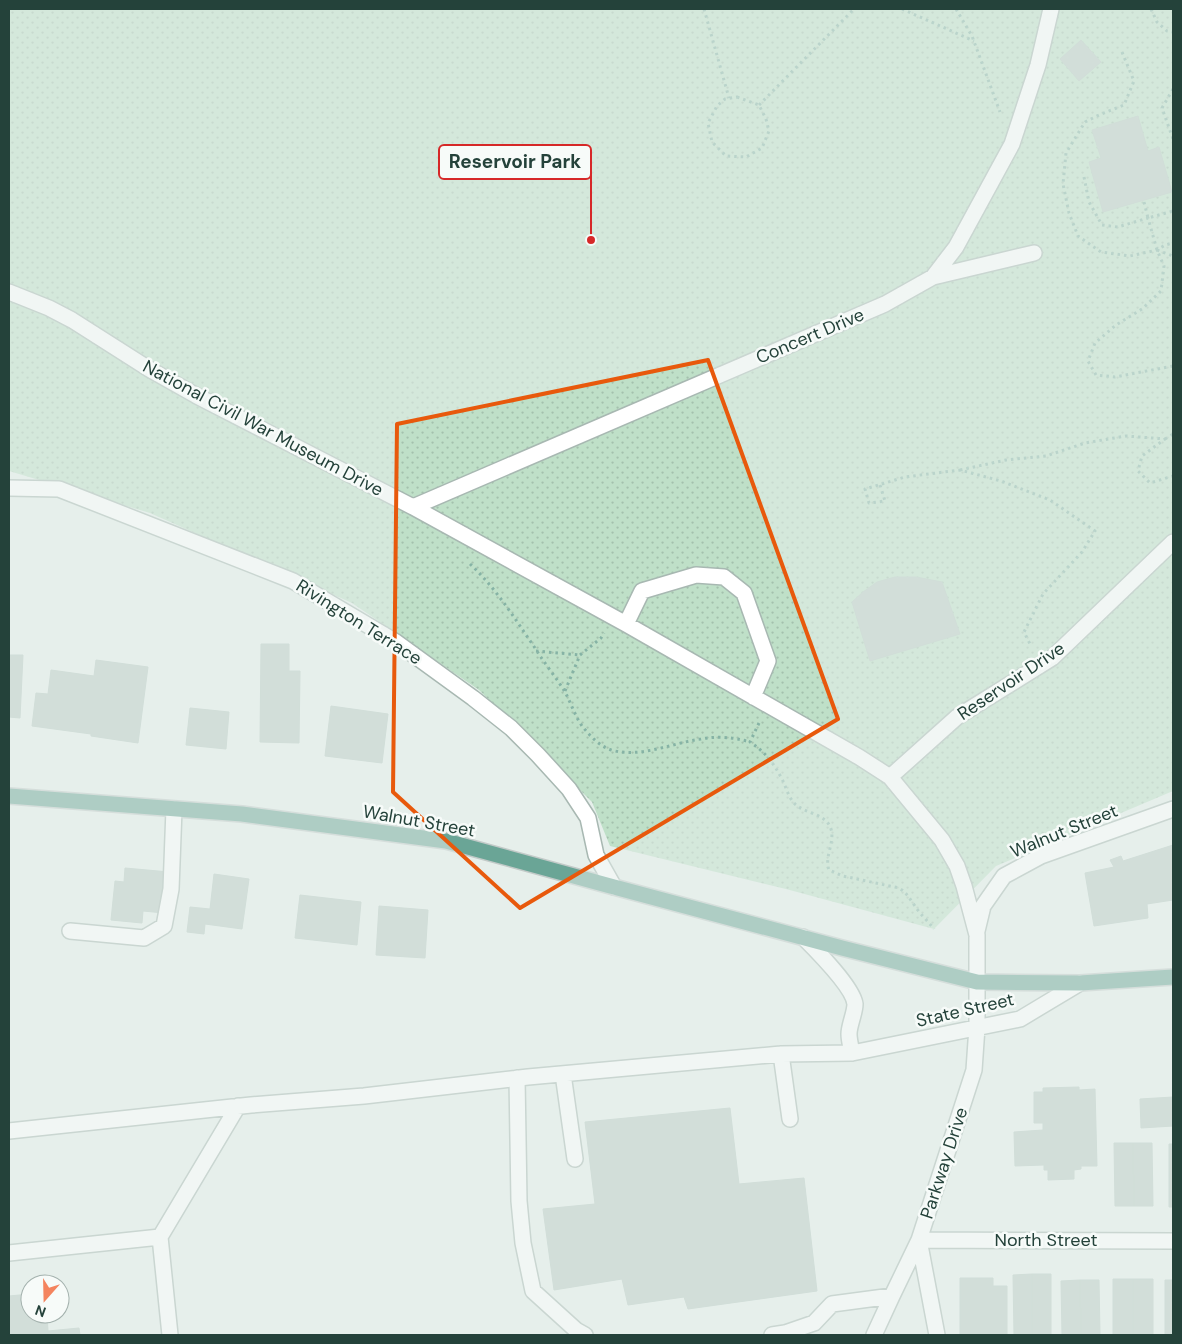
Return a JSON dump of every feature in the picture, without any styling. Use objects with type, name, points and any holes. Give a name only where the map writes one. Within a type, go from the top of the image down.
[{"type":"main road","name":"Walnut Street","points":[[9,796],[242,814],[446,841],[842,948]]},
{"type":"main road","name":"State Street","points":[[842,948],[977,982],[1080,983],[1173,977]]},
{"type":"street","name":"Concert Drive","points":[[413,507],[885,304],[933,277],[956,247],[1012,144],[1038,65],[1051,9]]},
{"type":"street","points":[[933,277],[1034,253]]},
{"type":"street","name":"National Civil War Museum Drive","points":[[9,292],[49,308],[72,320],[149,369],[197,396],[413,507],[753,696],[890,777],[942,840],[957,866],[977,934]]},
{"type":"street","name":"Rivington Terrace","points":[[9,488],[59,489],[293,580],[396,642],[511,728],[569,789],[588,818],[596,855],[614,887]]},
{"type":"street","name":"Reservoir Drive","points":[[890,777],[957,718],[1052,658],[1173,542]]},
{"type":"street","points":[[619,621],[642,591],[696,575],[724,577],[744,593],[768,661],[753,696]]},
{"type":"street","points":[[70,931],[144,938],[164,926],[171,889],[174,809]]},
{"type":"street","name":"Walnut Street","points":[[977,934],[983,906],[1004,876],[1041,856],[1173,809]]},
{"type":"street","name":"Parkway Drive","points":[[874,1335],[919,1240],[974,1070],[977,1027],[977,934]]},
{"type":"street","points":[[803,937],[830,965],[855,1003],[849,1034],[852,1053]]},
{"type":"street","name":"State Street","points":[[9,1131],[238,1106],[364,1096],[517,1078],[781,1054],[852,1053],[1020,1019],[1080,983]]},
{"type":"street","points":[[781,1054],[790,1119]]},
{"type":"street","points":[[563,1074],[575,1159]]},
{"type":"street","points":[[517,1078],[519,1201],[523,1243],[533,1291],[576,1330],[585,1335]]},
{"type":"street","points":[[170,1335],[160,1237],[238,1106]]},
{"type":"street","points":[[9,1253],[160,1237]]},
{"type":"street","points":[[919,1240],[937,1335]]},
{"type":"street","name":"North Street","points":[[919,1240],[1173,1241]]},
{"type":"street","points":[[772,1335],[785,1333],[814,1323],[832,1304],[892,1296]]},
{"type":"path","points":[[704,9],[730,98]]},
{"type":"path","points":[[759,105],[854,9]]},
{"type":"path","points":[[902,9],[974,41]]},
{"type":"path","points":[[956,9],[974,41],[1012,144]]},
{"type":"path","points":[[1151,9],[1157,22],[1167,32],[1173,32]]},
{"type":"path","points":[[1122,52],[1134,81],[1124,105],[1085,122],[1066,153],[1063,184],[1069,213],[1078,236],[1101,252],[1130,256],[1157,250],[1173,243]]},
{"type":"path","points":[[1173,89],[1162,108],[1171,125],[1173,139]]},
{"type":"path","points":[[737,96],[759,105],[766,119],[768,131],[762,148],[746,157],[726,156],[712,142],[708,123],[717,106],[725,99],[737,96]]},
{"type":"path","points":[[1084,177],[1089,202],[1102,225],[1118,228],[1173,211]]},
{"type":"path","points":[[1144,202],[1157,250],[1164,266],[1161,291],[1142,309],[1116,325],[1095,343],[1088,361],[1096,375],[1115,377],[1173,366]]},
{"type":"path","points":[[1157,250],[1173,256]]},
{"type":"path","points":[[1173,434],[1142,456],[1138,471],[1150,483],[1173,476]]},
{"type":"path","points":[[880,485],[885,501],[869,503],[865,489],[905,477],[960,470],[1006,460],[1046,456],[1085,443],[1126,436],[1165,439]]},
{"type":"path","points":[[960,470],[1001,481],[1050,500],[1095,531],[1082,552],[1043,594],[1024,632],[1040,665]]},
{"type":"path","points":[[468,562],[480,572],[501,598],[564,691],[581,725],[594,740],[611,750],[622,752],[656,749],[700,739],[719,737],[750,742],[763,751],[775,766],[790,797],[796,804],[803,810],[829,824],[832,831],[827,864],[829,870],[843,876],[899,888],[906,892],[915,907],[934,929]]},
{"type":"path","points":[[564,691],[580,655],[619,621]]},
{"type":"path","points":[[536,651],[580,655]]},
{"type":"path","points":[[750,742],[768,705]]},
{"type":"highlighted area","points":[[708,360],[838,719],[520,908],[393,792],[397,424]]},
{"type":"green space","points":[[9,9],[1173,9],[1173,791],[996,866],[934,929],[786,889],[610,846],[592,802],[479,690],[352,603],[150,513],[9,471]]},
{"type":"building","points":[[1081,40],[1101,62],[1079,81],[1060,59]]},
{"type":"building","points":[[1138,116],[1148,151],[1159,147],[1172,192],[1103,212],[1089,162],[1101,158],[1092,130]]},
{"type":"building","points":[[895,577],[916,577],[942,582],[960,634],[870,661],[852,602],[877,582]]},
{"type":"building","points":[[261,644],[289,644],[289,671],[300,671],[299,743],[260,742]]},
{"type":"building","points":[[9,655],[23,655],[20,718],[9,717]]},
{"type":"building","points":[[96,660],[148,667],[138,743],[32,726],[36,693],[48,694],[51,670],[94,676]]},
{"type":"building","points":[[331,706],[388,714],[382,763],[325,756]]},
{"type":"building","points":[[190,708],[229,712],[226,749],[186,745]]},
{"type":"building","points":[[1173,845],[1173,900],[1147,904],[1148,918],[1094,926],[1085,873],[1114,867],[1110,860],[1121,856],[1123,861]]},
{"type":"building","points":[[125,868],[169,872],[164,913],[143,911],[142,923],[111,920],[115,881],[124,882]]},
{"type":"building","points":[[214,874],[249,879],[242,929],[205,924],[204,934],[187,932],[190,907],[210,909]]},
{"type":"building","points":[[300,895],[361,902],[357,945],[295,938]]},
{"type":"building","points":[[379,906],[428,910],[425,958],[376,955]]},
{"type":"building","points":[[1079,1087],[1079,1090],[1095,1089],[1097,1166],[1081,1166],[1081,1169],[1074,1170],[1074,1179],[1048,1180],[1048,1170],[1044,1170],[1044,1165],[1015,1166],[1014,1132],[1043,1130],[1043,1123],[1034,1123],[1034,1092],[1043,1092],[1043,1088]]},
{"type":"building","points":[[1173,1097],[1173,1126],[1141,1128],[1140,1099]]},
{"type":"building","points":[[730,1108],[739,1184],[804,1178],[817,1291],[688,1309],[684,1297],[628,1305],[622,1279],[554,1290],[543,1209],[595,1204],[585,1122]]},
{"type":"building","points":[[1114,1143],[1133,1143],[1134,1206],[1115,1206]]},
{"type":"building","points":[[1133,1143],[1152,1143],[1153,1206],[1134,1206]]},
{"type":"building","points":[[1169,1144],[1173,1144],[1173,1207],[1169,1207]]},
{"type":"building","points":[[1032,1274],[1051,1274],[1051,1335],[1032,1335]]},
{"type":"building","points":[[1032,1274],[1032,1335],[1014,1335],[1013,1275]]},
{"type":"building","points":[[960,1278],[993,1278],[993,1286],[1007,1286],[1007,1335],[960,1335]]},
{"type":"building","points":[[1113,1279],[1133,1279],[1133,1335],[1113,1335]]},
{"type":"building","points":[[1133,1279],[1153,1279],[1153,1335],[1133,1335]]},
{"type":"building","points":[[1080,1280],[1099,1280],[1100,1335],[1081,1335]]},
{"type":"building","points":[[1080,1280],[1081,1335],[1062,1335],[1061,1281]]},
{"type":"building","points":[[1165,1280],[1173,1280],[1173,1335],[1165,1335]]},
{"type":"building","points":[[20,1295],[20,1324],[48,1324],[48,1331],[79,1328],[80,1335],[9,1335],[9,1296]]},
{"type":"place","name":"Reservoir Park","points":[[591,240]]}]
